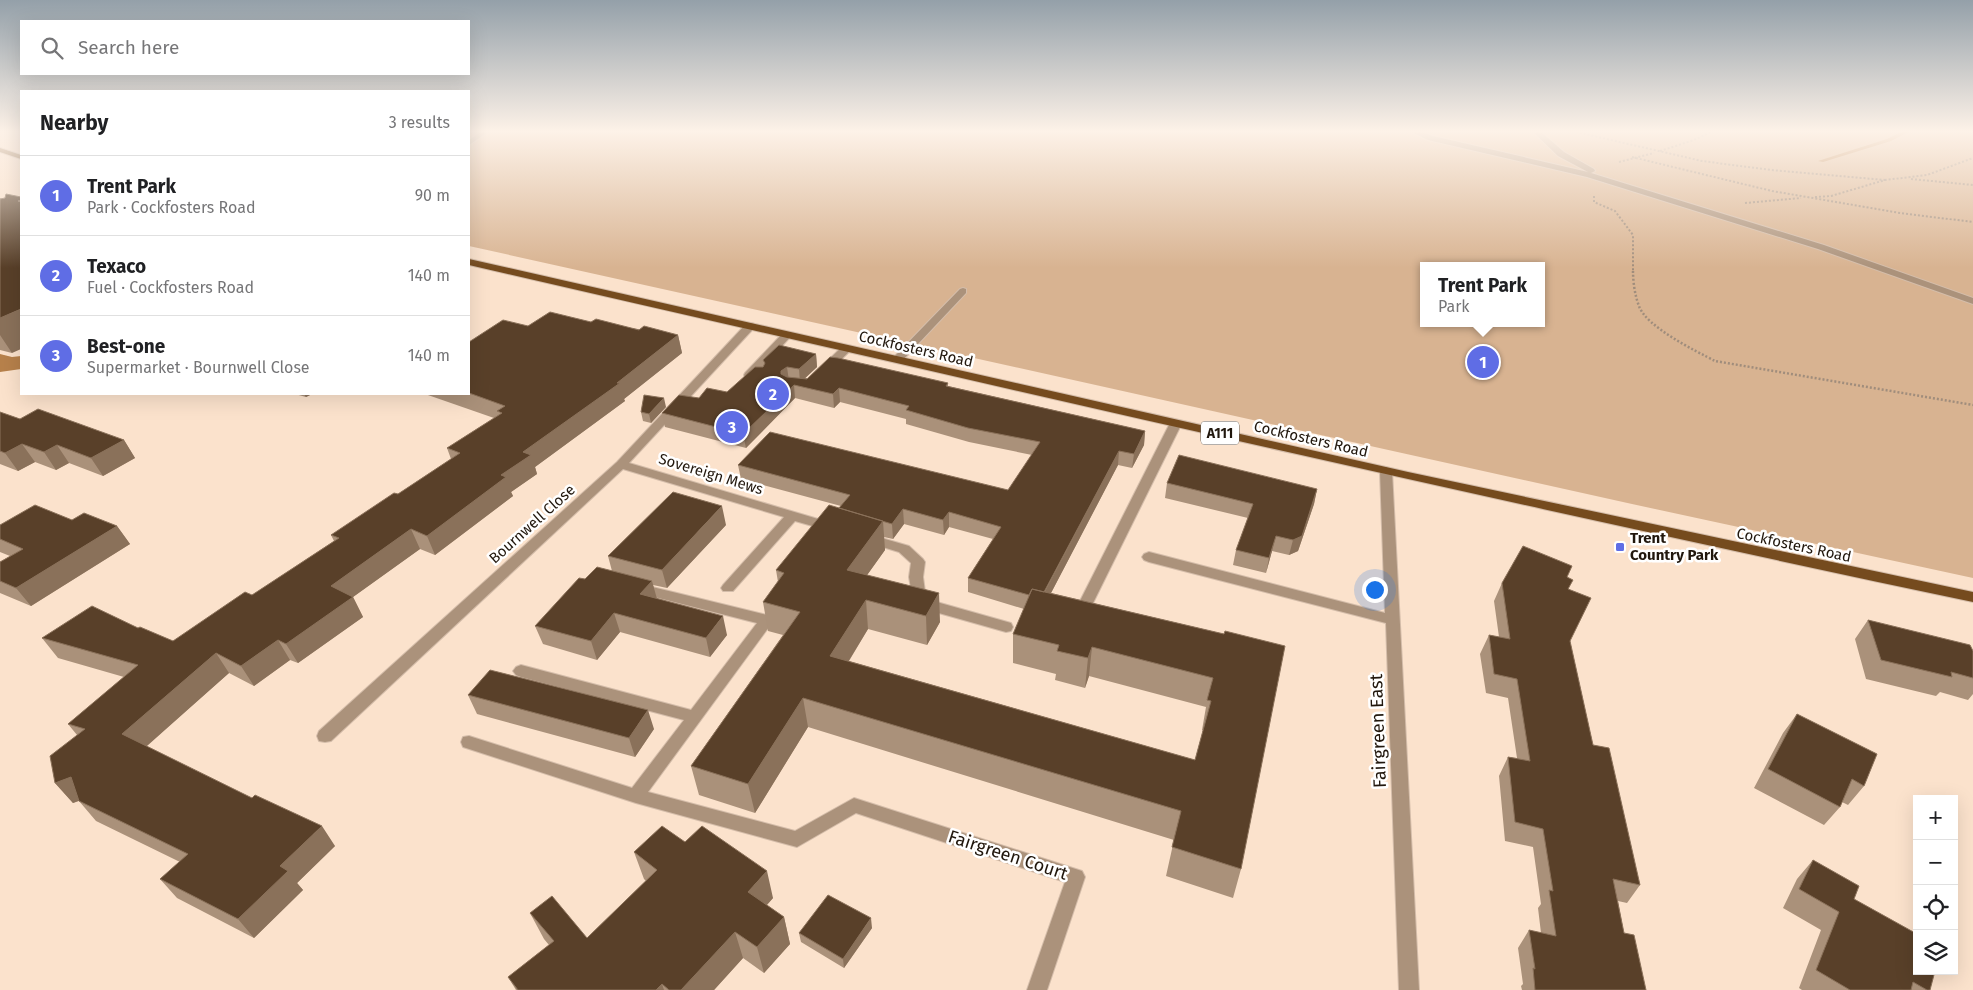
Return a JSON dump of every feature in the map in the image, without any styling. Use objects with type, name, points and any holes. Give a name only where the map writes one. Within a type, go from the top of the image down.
[{"type":"main road","name":"Cockfosters Road","points":[[470,262],[1695,540],[1973,597]]},
{"type":"street","points":[[1592,176],[1821,247],[1973,301]]},
{"type":"street","points":[[897,360],[962,291]]},
{"type":"street","name":"Bournwell Close","points":[[325,736],[621,465],[750,326]]},
{"type":"street","points":[[760,378],[749,374],[787,335]]},
{"type":"street","points":[[815,378],[847,348]]},
{"type":"street","points":[[1086,603],[1176,423]]},
{"type":"street","name":"Sovereign Mews","points":[[621,465],[660,475],[839,530]]},
{"type":"street","name":"Fairgreen East","points":[[1386,471],[1409,990]]},
{"type":"street","points":[[728,588],[792,516]]},
{"type":"street","points":[[857,535],[904,549],[918,562],[916,576],[919,602],[1006,627]]},
{"type":"street","points":[[1149,557],[1393,620]]},
{"type":"street","points":[[469,742],[636,796],[767,620],[629,586]]},
{"type":"street","points":[[521,671],[695,717]]},
{"type":"street","name":"Fairgreen Court","points":[[636,796],[797,839],[854,805],[1076,877],[1037,990]]},
{"type":"path","points":[[1586,176],[1592,186],[1594,202],[1614,211],[1633,235],[1633,278],[1639,308],[1655,325],[1685,346],[1715,361],[1748,368],[1973,405]]},
{"type":"path","points":[[1711,176],[1772,191],[1900,213],[1973,222]]},
{"type":"path","points":[[1840,176],[1885,180],[1925,176]]},
{"type":"path","points":[[1906,178],[1973,186]]},
{"type":"path","points":[[1718,215],[1750,201],[1831,196],[1885,180]]},
{"type":"shaded area","points":[[470,176],[1973,176],[1973,578],[470,246]]},
{"type":"shaded area","points":[[0,354],[12,357],[20,356],[20,369],[0,372]]},
{"type":"building","points":[[6,194],[20,197],[20,200],[18,201],[20,202],[20,309],[0,318],[0,199],[5,198]]},
{"type":"building","points":[[550,312],[591,322],[596,319],[639,330],[644,326],[678,335],[617,383],[620,383],[523,452],[531,455],[501,475],[506,477],[427,536],[411,529],[331,586],[353,597],[286,644],[278,640],[241,666],[216,653],[122,734],[252,798],[255,795],[322,826],[280,866],[288,871],[238,919],[160,879],[188,854],[79,801],[71,777],[55,783],[50,756],[85,729],[68,724],[138,665],[42,638],[92,606],[138,628],[140,627],[173,641],[245,592],[252,595],[339,538],[331,535],[394,493],[398,494],[460,453],[447,448],[502,413],[497,411],[505,406],[470,393],[470,341],[503,320],[528,326]]},
{"type":"building","points":[[779,345],[816,354],[799,369],[787,367],[781,371],[781,374],[787,377],[807,379],[830,357],[838,358],[948,383],[946,386],[1145,431],[1134,454],[1119,451],[1044,592],[1032,589],[1029,595],[968,578],[1001,527],[949,512],[943,520],[903,509],[892,524],[839,508],[850,495],[738,465],[770,432],[1008,490],[1040,442],[968,428],[906,410],[909,406],[839,388],[833,394],[794,385],[743,434],[662,413],[679,395],[699,398],[707,388],[727,392],[755,367],[763,367],[765,363],[763,360]]},
{"type":"building","points":[[644,395],[664,398],[649,414],[641,412]]},
{"type":"building","points":[[38,409],[124,440],[91,458],[57,445],[44,452],[22,444],[5,453],[0,451],[0,412],[20,419]]},
{"type":"building","points":[[1179,455],[1317,489],[1302,536],[1293,540],[1276,536],[1269,558],[1236,550],[1253,504],[1167,483]]},
{"type":"building","points":[[673,492],[722,506],[662,570],[608,556]]},
{"type":"building","points":[[35,505],[72,520],[84,513],[117,526],[16,588],[0,581],[0,562],[23,549],[0,539],[0,525]]},
{"type":"building","points":[[829,505],[883,521],[847,570],[939,593],[926,616],[866,600],[830,656],[1195,760],[1211,701],[1207,700],[1213,678],[1092,647],[1088,658],[1057,651],[1059,645],[1013,634],[1032,589],[1224,634],[1225,631],[1285,646],[1241,869],[1172,847],[1181,811],[803,698],[748,784],[691,766],[800,612],[763,602],[784,573],[776,570]]},
{"type":"building","points":[[1523,546],[1572,566],[1567,577],[1573,580],[1568,589],[1591,598],[1570,641],[1593,745],[1609,748],[1640,885],[1613,879],[1624,933],[1634,935],[1646,990],[1535,990],[1533,968],[1535,969],[1529,930],[1556,936],[1549,890],[1553,891],[1543,829],[1515,822],[1508,757],[1530,761],[1517,679],[1494,674],[1489,635],[1510,639],[1502,583]]},
{"type":"building","points":[[597,567],[652,581],[640,594],[723,616],[706,638],[614,613],[591,641],[535,626],[579,578],[585,579]]},
{"type":"building","points":[[1868,620],[1970,645],[1973,651],[1973,678],[1951,672],[1952,677],[1881,660]]},
{"type":"building","points":[[490,670],[648,710],[629,738],[468,695]]},
{"type":"building","points":[[1797,714],[1877,754],[1864,786],[1852,779],[1840,807],[1768,769]]},
{"type":"building","points":[[662,826],[685,842],[702,826],[767,871],[748,892],[784,917],[757,947],[735,932],[681,990],[669,990],[662,984],[656,990],[518,990],[508,977],[554,941],[530,913],[552,896],[587,938],[657,870],[634,852]]},
{"type":"building","points":[[1813,860],[1859,886],[1854,899],[1913,932],[1913,975],[1934,975],[1930,990],[1913,982],[1911,990],[1850,990],[1816,970],[1839,912],[1799,889]]},
{"type":"building","points":[[828,895],[871,918],[843,959],[799,933]]},
{"type":"place","name":"Trent Park","points":[[1483,362]]},
{"type":"place","name":"Texaco","points":[[773,394]]},
{"type":"place","name":"Best-one","points":[[732,427]]},
{"type":"place","name":"Trent Country Park","points":[[1620,547]]}]
